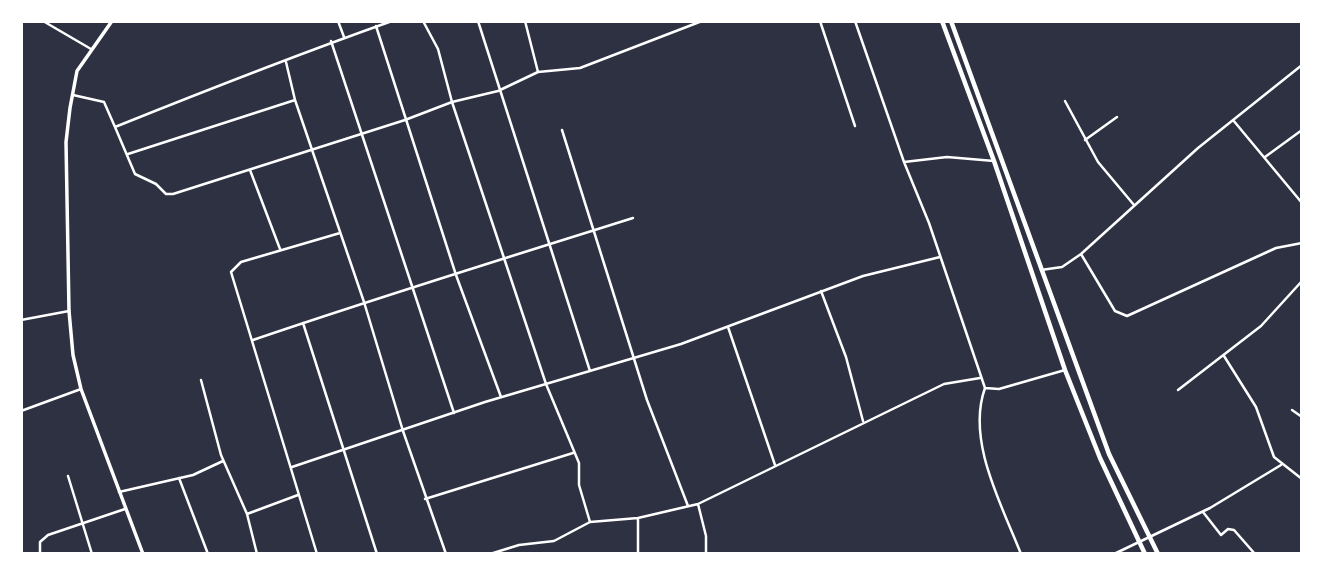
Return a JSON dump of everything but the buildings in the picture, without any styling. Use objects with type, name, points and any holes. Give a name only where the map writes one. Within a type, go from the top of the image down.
[{"type":"main road","points":[[942,21],[994,162],[1065,370],[1145,554]]},
{"type":"main road","points":[[951,21],[1108,454],[1158,554]]},
{"type":"street","points":[[43,21],[91,49]]},
{"type":"street","points":[[112,21],[77,71],[66,142],[69,311],[73,355],[81,389],[143,554]]},
{"type":"street","points":[[338,21],[344,37]]},
{"type":"street","points":[[116,127],[286,62],[331,41],[392,21]]},
{"type":"street","points":[[424,21],[438,49],[452,102],[546,384],[580,468],[579,485],[590,522]]},
{"type":"street","points":[[478,21],[498,91],[528,175],[590,371]]},
{"type":"street","points":[[525,21],[538,72]]},
{"type":"street","points":[[73,95],[104,102],[136,175],[156,184],[168,195],[361,135],[452,102],[498,91],[538,72],[580,68],[702,21]]},
{"type":"street","points":[[820,21],[855,125]]},
{"type":"street","points":[[855,21],[985,388],[978,411],[980,432],[1001,506],[1021,554]]},
{"type":"street","points":[[376,26],[456,275],[501,397]]},
{"type":"street","points":[[331,41],[454,413]]},
{"type":"street","points":[[286,62],[295,100],[306,125],[364,302],[402,431],[446,554]]},
{"type":"street","points":[[1041,270],[1062,267],[1081,254],[1233,120],[1302,65]]},
{"type":"street","points":[[127,154],[295,100]]},
{"type":"street","points":[[1065,101],[1110,180],[1134,205]]},
{"type":"street","points":[[1085,140],[1117,117]]},
{"type":"street","points":[[1233,120],[1302,203]]},
{"type":"street","points":[[562,130],[634,357],[688,506]]},
{"type":"street","points":[[1265,157],[1302,130]]},
{"type":"street","points":[[904,162],[947,157],[994,162]]},
{"type":"street","points":[[250,170],[280,249]]},
{"type":"street","points":[[253,340],[364,302],[504,261],[633,218]]},
{"type":"street","points":[[317,554],[231,269],[241,262],[341,232]]},
{"type":"street","points":[[1081,254],[1115,311],[1127,316],[1276,248],[1302,243]]},
{"type":"street","points":[[292,467],[501,397],[728,327],[863,276],[940,257]]},
{"type":"street","points":[[1178,390],[1272,317],[1302,281]]},
{"type":"street","points":[[821,291],[846,357],[863,422]]},
{"type":"street","points":[[21,320],[69,311]]},
{"type":"street","points":[[303,323],[346,449],[377,554]]},
{"type":"street","points":[[728,327],[775,466]]},
{"type":"street","points":[[1224,356],[1250,396],[1270,449],[1281,465],[1302,479]]},
{"type":"street","points":[[985,388],[999,389],[1065,370]]},
{"type":"street","points":[[491,554],[519,545],[554,541],[590,522],[638,518],[698,504],[944,384],[980,378]]},
{"type":"street","points":[[201,380],[223,461],[247,514],[257,554]]},
{"type":"street","points":[[21,411],[81,389]]},
{"type":"street","points":[[1292,410],[1302,416]]},
{"type":"street","points":[[425,499],[573,453]]},
{"type":"street","points":[[119,492],[179,478],[223,461]]},
{"type":"street","points":[[1114,554],[1202,512],[1281,465]]},
{"type":"street","points":[[68,476],[92,554]]},
{"type":"street","points":[[179,478],[208,554]]},
{"type":"street","points":[[247,514],[298,495]]},
{"type":"street","points":[[698,504],[706,536],[706,554]]},
{"type":"street","points":[[40,554],[41,540],[125,509]]},
{"type":"street","points":[[1202,512],[1217,533],[1222,535],[1228,529],[1234,530],[1255,554]]},
{"type":"street","points":[[638,518],[638,554]]}]
